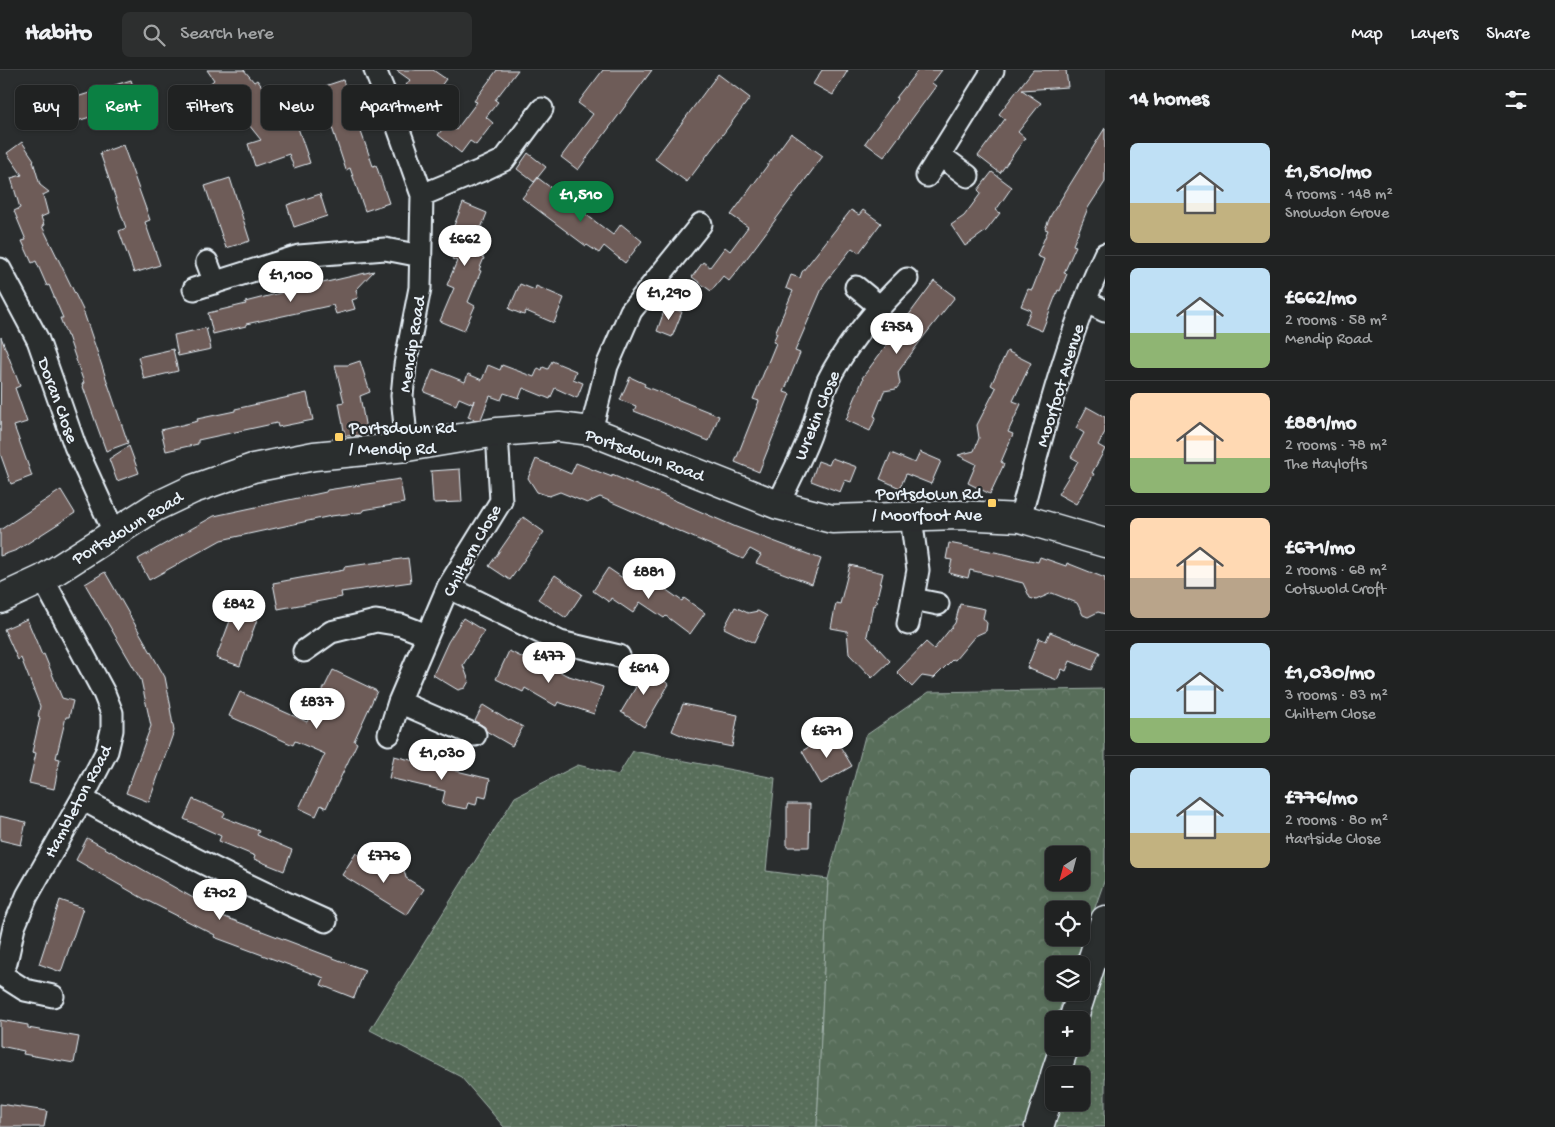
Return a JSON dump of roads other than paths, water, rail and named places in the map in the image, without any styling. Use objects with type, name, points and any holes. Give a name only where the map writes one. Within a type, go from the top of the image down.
[{"type":"street","name":"Mendip Road","points":[[375,70],[422,195],[420,288],[405,366],[402,396],[407,447]]},
{"type":"street","points":[[927,176],[993,70]]},
{"type":"street","points":[[422,195],[504,160],[542,109]]},
{"type":"street","points":[[941,156],[968,176]]},
{"type":"street","points":[[591,431],[607,366],[631,312],[701,224]]},
{"type":"street","points":[[194,289],[299,256],[386,249],[421,256]]},
{"type":"street","name":"Moorfoot Avenue","points":[[1020,518],[1059,377],[1085,301],[1105,254]]},
{"type":"street","points":[[206,262],[215,283]]},
{"type":"street","name":"Doran Close","points":[[0,269],[38,340],[75,446],[114,532]]},
{"type":"street","name":"Wrekin Close","points":[[778,505],[809,437],[816,417],[819,400],[832,371],[863,325],[879,306],[907,279]]},
{"type":"street","points":[[856,287],[879,306]]},
{"type":"street","points":[[1085,301],[1105,312]]},
{"type":"street","name":"Portsdown Road","points":[[0,599],[43,579],[155,507],[193,489],[253,468],[314,456],[407,447],[497,432],[559,427],[591,431],[778,505],[832,520],[959,515],[1020,518],[1105,543]]},
{"type":"street","name":"Chiltern Close","points":[[389,734],[399,702],[448,587],[501,501],[497,432]]},
{"type":"street","points":[[908,624],[918,570],[911,517]]},
{"type":"street","name":"Hambleton Road","points":[[0,972],[6,963],[14,927],[27,896],[82,799],[107,750],[112,730],[112,713],[90,665],[43,579]]},
{"type":"street","points":[[448,587],[560,642],[619,656]]},
{"type":"street","points":[[913,599],[938,604]]},
{"type":"street","points":[[304,651],[331,632],[376,621],[401,624],[427,635]]},
{"type":"street","points":[[399,702],[475,735]]},
{"type":"street","points":[[82,799],[212,868],[326,921]]},
{"type":"street","points":[[1076,1011],[1105,920]]},
{"type":"street","points":[[0,972],[25,990],[53,996]]},
{"type":"street","points":[[1039,1127],[1045,1108]]},
{"type":"place","name":"Portsdown Rd / Mendip Rd","points":[[339,437]]},
{"type":"place","name":"Portsdown Rd / Moorfoot Ave","points":[[992,503]]}]
